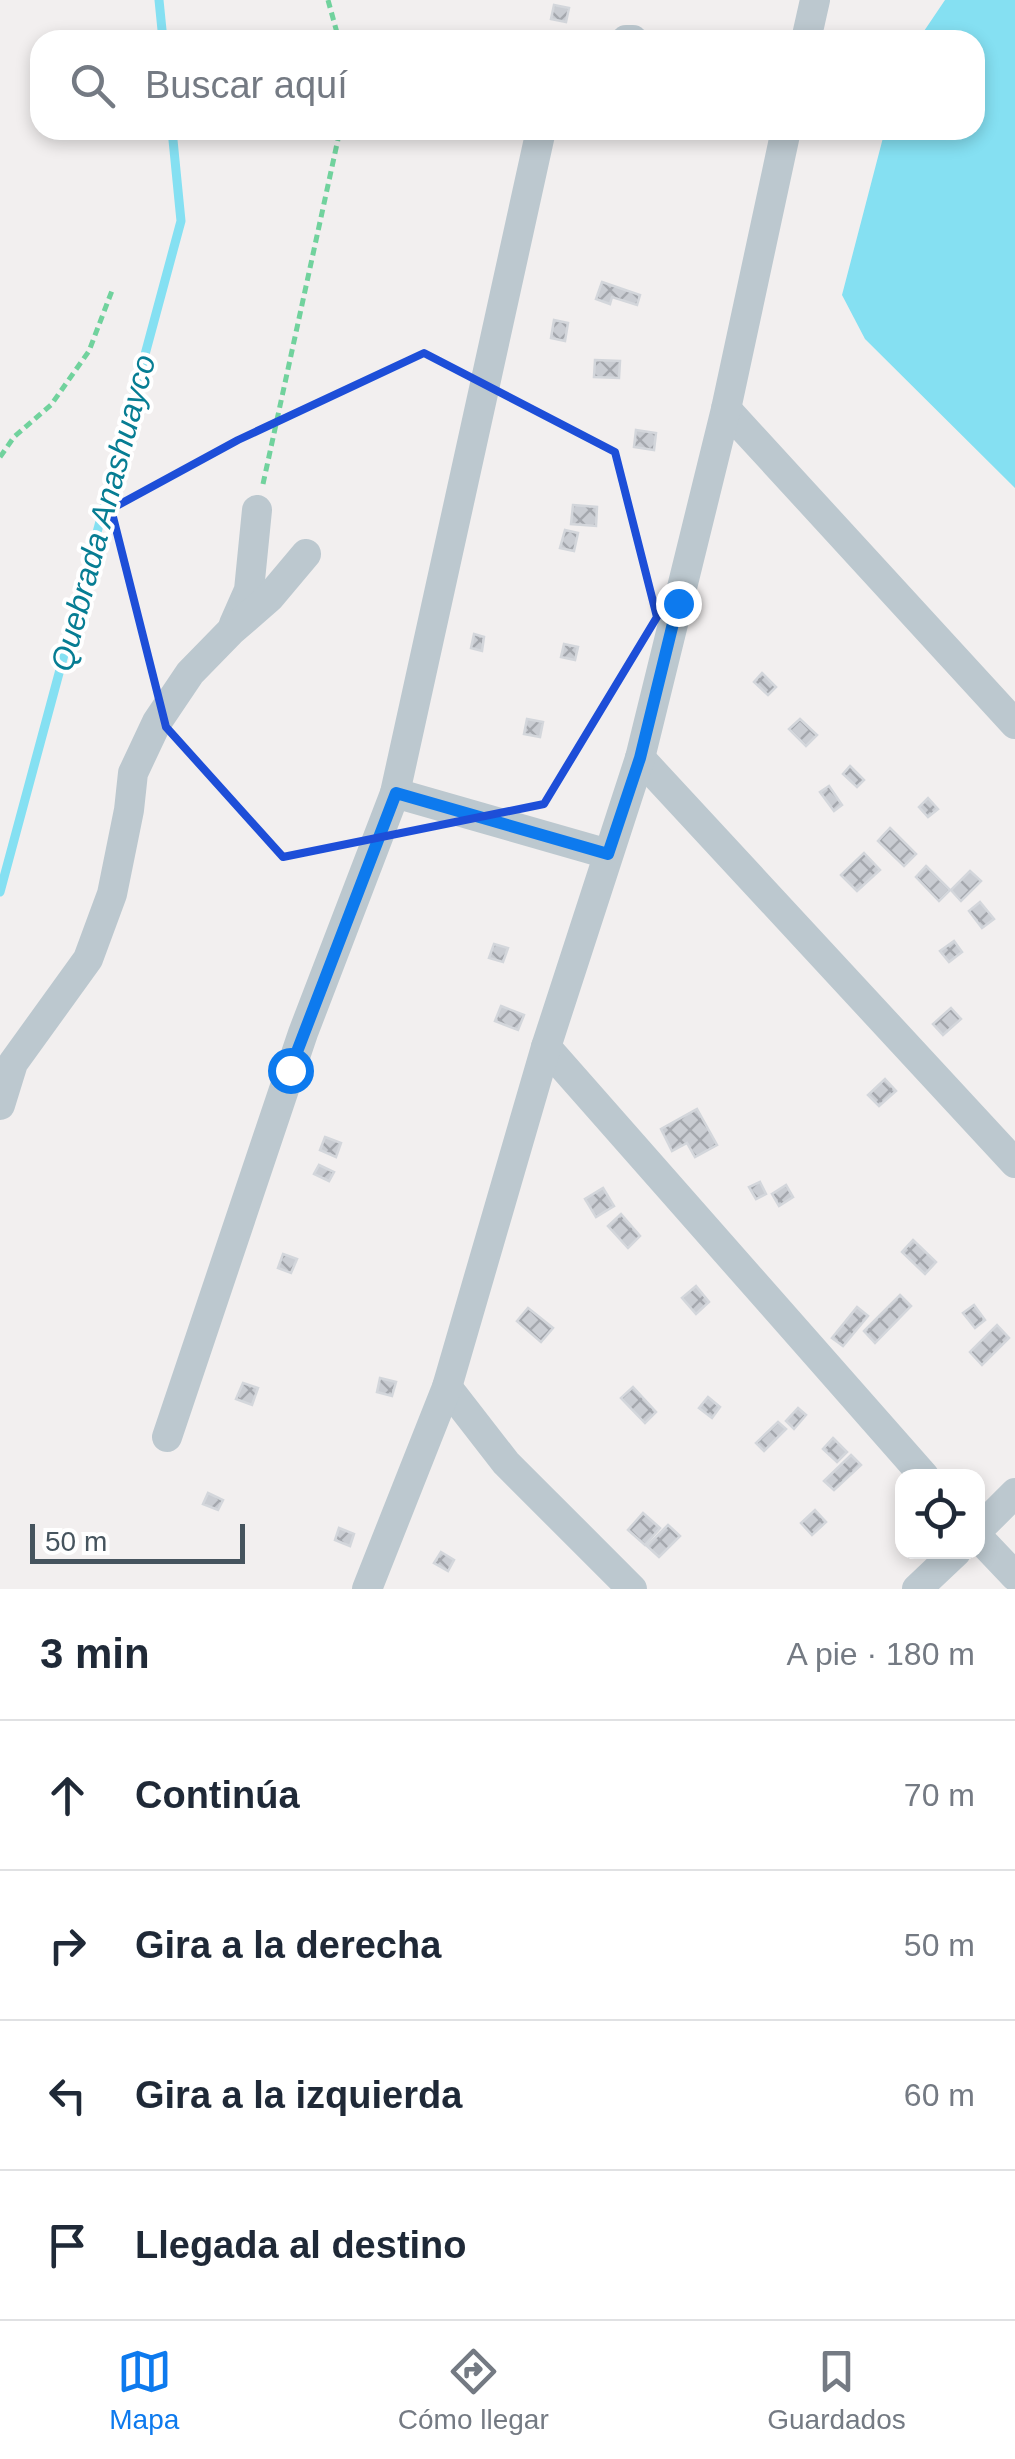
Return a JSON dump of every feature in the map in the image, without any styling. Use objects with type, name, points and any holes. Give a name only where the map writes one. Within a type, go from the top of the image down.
[{"type":"street","points":[[808,30],[815,0]]},
{"type":"street","points":[[167,1438],[303,1033],[396,793],[540,140]]},
{"type":"street","points":[[368,1589],[447,1387],[546,1047],[640,758],[726,409],[784,140]]},
{"type":"street","points":[[726,409],[1015,724]]},
{"type":"street","points":[[231,631],[249,590],[257,510]]},
{"type":"street","points":[[0,1104],[13,1063],[88,959],[112,894],[129,810],[132,773],[157,722],[190,673],[269,598],[306,554]]},
{"type":"street","points":[[640,758],[1015,1163]]},
{"type":"street","points":[[396,793],[608,854]]},
{"type":"street","points":[[546,1047],[918,1469]]},
{"type":"street","points":[[447,1387],[506,1463],[632,1589]]},
{"type":"street","points":[[985,1526],[1015,1493]]},
{"type":"street","points":[[985,1542],[1015,1576]]},
{"type":"street","points":[[918,1589],[949,1559]]},
{"type":"path","points":[[328,0],[337,30]]},
{"type":"path","points":[[257,510],[338,140]]},
{"type":"path","points":[[0,458],[14,437],[51,405],[89,350],[113,288]]},
{"type":"highlighted area","points":[[424,353],[615,452],[657,617],[544,804],[283,857],[166,727],[111,509],[238,440]]},
{"type":"water","points":[[945,0],[1015,0],[1015,488],[865,339],[842,295],[882,140],[985,140],[985,30],[925,30]]},
{"type":"building","points":[[554,5],[569,8],[566,22],[551,19]]},
{"type":"building","points":[[602,282],[640,295],[637,305],[612,297],[610,304],[596,299]]},
{"type":"building","points":[[554,320],[568,323],[565,341],[551,338]]},
{"type":"building","points":[[595,360],[620,361],[619,378],[594,377]]},
{"type":"building","points":[[636,430],[656,433],[654,450],[634,447]]},
{"type":"building","points":[[573,505],[597,507],[596,526],[571,524]]},
{"type":"building","points":[[565,530],[578,533],[574,551],[560,548]]},
{"type":"building","points":[[474,634],[484,637],[482,651],[471,648]]},
{"type":"building","points":[[564,644],[578,647],[575,660],[561,657]]},
{"type":"building","points":[[762,673],[776,687],[768,695],[754,682]]},
{"type":"building","points":[[527,719],[543,722],[540,737],[524,734]]},
{"type":"building","points":[[800,719],[817,735],[806,746],[789,729]]},
{"type":"building","points":[[850,766],[864,780],[857,787],[843,774]]},
{"type":"building","points":[[829,786],[842,805],[834,811],[820,792]]},
{"type":"building","points":[[928,798],[938,809],[928,817],[919,807]]},
{"type":"building","points":[[890,828],[916,854],[904,866],[878,841]]},
{"type":"building","points":[[864,853],[880,870],[857,891],[841,875]]},
{"type":"building","points":[[926,866],[950,890],[939,901],[916,877]]},
{"type":"building","points":[[970,871],[981,881],[961,901],[951,890]]},
{"type":"building","points":[[980,902],[994,919],[982,928],[969,911]]},
{"type":"building","points":[[954,941],[962,952],[949,962],[940,951]]},
{"type":"building","points":[[494,944],[508,948],[503,962],[489,958]]},
{"type":"building","points":[[501,1006],[524,1015],[518,1030],[495,1021]]},
{"type":"building","points":[[951,1008],[961,1019],[943,1035],[933,1024]]},
{"type":"building","points":[[885,1079],[896,1091],[879,1106],[868,1095]]},
{"type":"building","points":[[697,1109],[717,1145],[695,1157],[687,1143],[672,1151],[661,1129]]},
{"type":"building","points":[[325,1137],[341,1143],[336,1157],[320,1150]]},
{"type":"building","points":[[319,1165],[334,1172],[329,1181],[314,1174]]},
{"type":"building","points":[[760,1182],[766,1194],[756,1199],[749,1187]]},
{"type":"building","points":[[786,1185],[793,1197],[779,1206],[772,1194]]},
{"type":"building","points":[[603,1188],[614,1206],[596,1217],[585,1199]]},
{"type":"building","points":[[621,1214],[640,1236],[628,1248],[608,1226]]},
{"type":"building","points":[[913,1240],[936,1262],[925,1274],[902,1252]]},
{"type":"building","points":[[283,1254],[297,1259],[291,1273],[278,1268]]},
{"type":"building","points":[[696,1286],[709,1302],[696,1314],[682,1298]]},
{"type":"building","points":[[900,1295],[911,1306],[875,1343],[864,1331]]},
{"type":"building","points":[[974,1305],[985,1320],[975,1328],[963,1313]]},
{"type":"building","points":[[857,1307],[868,1316],[843,1346],[832,1338]]},
{"type":"building","points":[[528,1308],[553,1328],[541,1342],[517,1321]]},
{"type":"building","points":[[997,1325],[1009,1338],[982,1365],[970,1352]]},
{"type":"building","points":[[380,1378],[396,1382],[392,1396],[377,1392]]},
{"type":"building","points":[[243,1383],[258,1388],[252,1405],[236,1399]]},
{"type":"building","points":[[633,1387],[656,1412],[645,1423],[621,1398]]},
{"type":"building","points":[[708,1397],[720,1407],[712,1418],[699,1408]]},
{"type":"building","points":[[798,1408],[806,1415],[794,1429],[786,1421]]},
{"type":"building","points":[[778,1422],[786,1429],[764,1451],[756,1443]]},
{"type":"building","points":[[833,1438],[847,1452],[837,1462],[823,1449]]},
{"type":"building","points":[[851,1455],[861,1465],[834,1490],[824,1481]]},
{"type":"building","points":[[208,1493],[223,1500],[218,1510],[203,1504]]},
{"type":"building","points":[[815,1510],[826,1522],[812,1535],[801,1523]]},
{"type":"building","points":[[643,1513],[660,1528],[645,1545],[628,1530]]},
{"type":"building","points":[[668,1525],[680,1536],[659,1557],[647,1546]]},
{"type":"building","points":[[339,1528],[354,1534],[350,1546],[335,1540]]},
{"type":"building","points":[[441,1552],[454,1560],[448,1571],[434,1563]]},
{"type":"waterway","name":"Quebrada Anashuayco","points":[[159,0],[162,30]]},
{"type":"waterway","name":"Quebrada Anashuayco","points":[[0,892],[181,221],[173,140]]},
{"type":"route","points":[[290,1070],[396,793],[608,854],[640,758],[678,603]]}]
